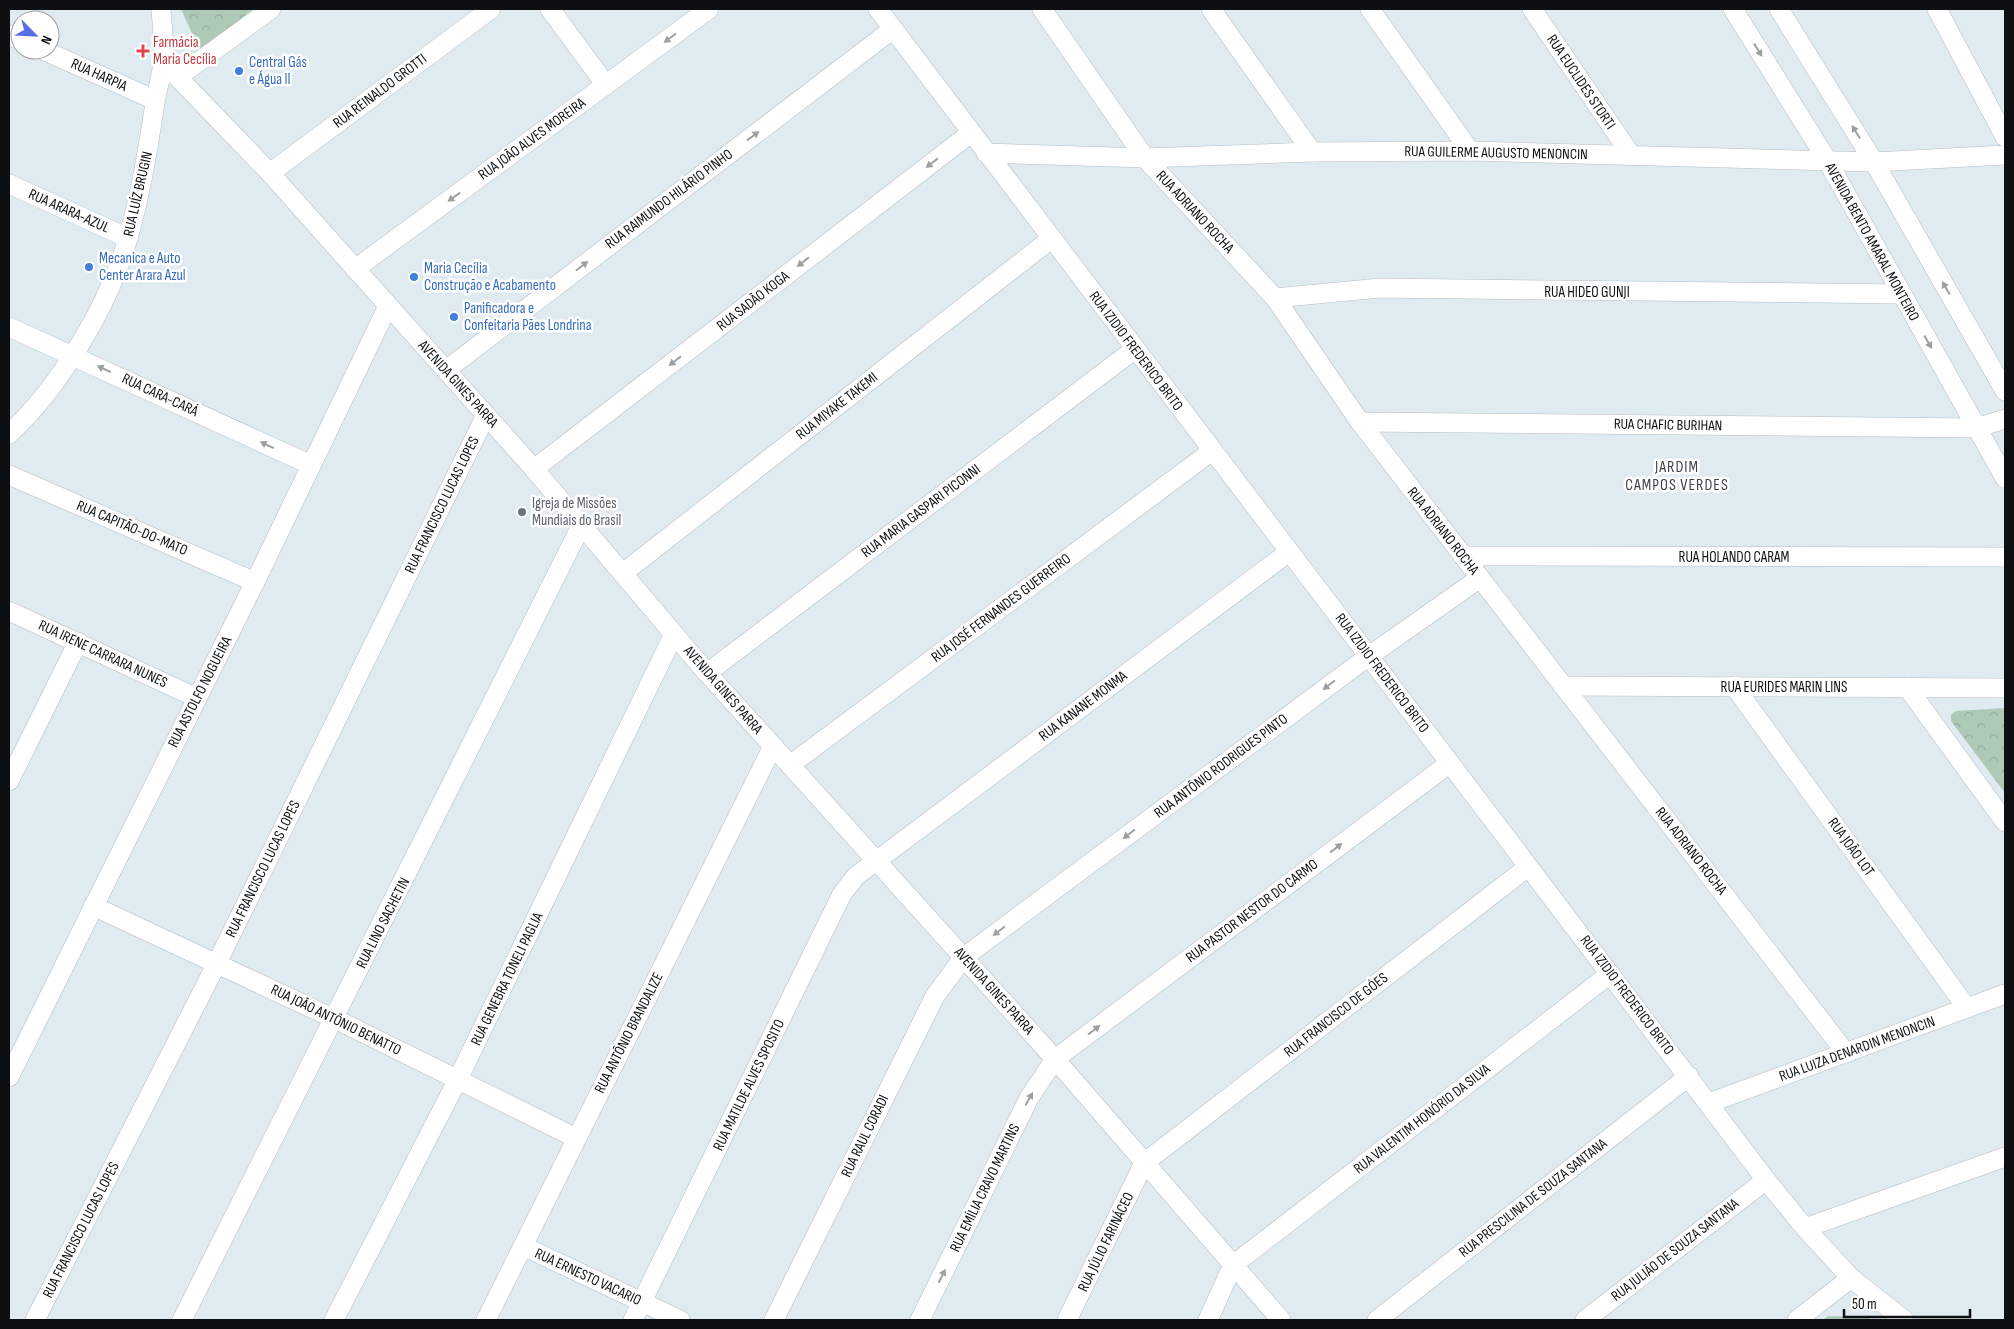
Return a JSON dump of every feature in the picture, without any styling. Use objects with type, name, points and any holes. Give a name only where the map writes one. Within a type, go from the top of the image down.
[{"type":"street","name":"RUA LUÍZ BRUGIN","points":[[9,434],[30,415],[73,355],[94,319],[128,238],[146,168],[155,100],[163,62],[162,9]]},
{"type":"street","points":[[179,76],[271,9]]},
{"type":"street","name":"RUA REINALDO GROTTI","points":[[270,173],[491,9]]},
{"type":"street","points":[[550,9],[606,85]]},
{"type":"street","name":"RUA JOÃO ALVES MOREIRA","points":[[356,270],[709,9]]},
{"type":"street","name":"RUA IZIDIO FREDERICO BRITO","points":[[878,9],[1766,1180],[1805,1228],[1851,1278],[1904,1320]]},
{"type":"street","name":"RUA ADRIANO ROCHA","points":[[1042,9],[1145,158],[1275,298],[1360,422],[1846,1053]]},
{"type":"street","points":[[1211,9],[1312,152]]},
{"type":"street","points":[[1370,9],[1470,151]]},
{"type":"street","name":"RUA EUCLIDES STORTI","points":[[1532,9],[1631,155]]},
{"type":"street","name":"AVENIDA BENTO AMARAL MONTEIRO","points":[[1733,9],[1827,160],[1900,294],[2005,478]]},
{"type":"street","points":[[1779,9],[1874,162],[2005,391]]},
{"type":"street","points":[[1937,9],[2005,137]]},
{"type":"street","name":"RUA RAIMUNDO HILÁRIO PINHO","points":[[446,370],[893,29]]},
{"type":"street","name":"RUA HARPIA","points":[[60,58],[155,100]]},
{"type":"street","name":"AVENIDA GINES PARRA","points":[[163,62],[179,76],[270,173],[534,469],[707,673],[1055,1059],[1281,1320]]},
{"type":"street","name":"RUA SADÃO KOGA","points":[[534,469],[971,133]]},
{"type":"street","name":"RUA GUILERME AUGUSTO MENONCIN","points":[[986,153],[1145,158],[1312,152],[1470,151],[1741,160],[1874,162],[2005,155]]},
{"type":"street","name":"RUA ARARA-AZUL","points":[[9,184],[128,238]]},
{"type":"street","name":"RUA MIYAKE TAKEMI","points":[[623,573],[1051,239]]},
{"type":"street","name":"RUA HIDEO GUNJI","points":[[1275,298],[1380,288],[1900,294]]},
{"type":"street","name":"RUA ASTOLFO NOGUEIRA","points":[[9,1077],[255,582],[388,306]]},
{"type":"street","name":"RUA CARA-CARÁ","points":[[9,327],[311,465]]},
{"type":"street","name":"RUA MARIA GASPARI PICONNI","points":[[707,673],[1135,348]]},
{"type":"street","name":"RUA FRANCISCO LUCAS LOPES","points":[[35,1320],[217,963],[486,415]]},
{"type":"street","name":"RUA CHAFIC BURIHAN","points":[[1360,422],[1976,428],[2005,419]]},
{"type":"street","name":"RUA JOSÉ FERNANDES GUERREIRO","points":[[790,765],[1212,450]]},
{"type":"street","name":"RUA CAPITÃO-DO-MATO","points":[[9,475],[255,582]]},
{"type":"street","name":"RUA LINO SACHETIN","points":[[182,1320],[335,1019],[582,524]]},
{"type":"street","name":"RUA KANANE MONMA","points":[[877,860],[1289,552]]},
{"type":"street","name":"RUA HOLANDO CARAM","points":[[1463,556],[2005,557]]},
{"type":"street","name":"RUA ANTÔNIO RODRIGUES PINTO","points":[[964,958],[1368,656],[1480,578]]},
{"type":"street","name":"RUA IRENE CARRARA NUNES","points":[[9,611],[197,698]]},
{"type":"street","name":"RUA GENEBRA TONELI PAGLIA","points":[[334,1320],[458,1080],[674,634]]},
{"type":"street","points":[[9,781],[78,642]]},
{"type":"street","name":"RUA EURIDES MARIN LINS","points":[[1563,686],[2005,688]]},
{"type":"street","name":"RUA JOÃO LOT","points":[[1734,686],[1967,1008]]},
{"type":"street","points":[[1907,687],[2005,822]]},
{"type":"street","name":"RUA ANTÔNIO BRANDALIZE","points":[[486,1320],[773,746]]},
{"type":"street","name":"RUA PASTOR NESTOR DO CARMO","points":[[1055,1059],[1450,762]]},
{"type":"street","name":"RUA MATILDE ALVES SPOSITO","points":[[633,1320],[842,894],[856,876],[877,860]]},
{"type":"street","name":"RUA FRANCISCO DE GÓES","points":[[1144,1163],[1528,866]]},
{"type":"street","name":"RUA JOÃO ANTÔNIO BENATTO","points":[[93,906],[335,1019],[576,1138]]},
{"type":"street","name":"RUA RAUL CORADI","points":[[774,1320],[935,996],[964,958]]},
{"type":"street","name":"RUA VALENTIM HONÓRIO DA SILVA","points":[[1233,1265],[1610,974]]},
{"type":"street","name":"RUA LUIZA DENARDIN MENONCIN","points":[[1709,1103],[2005,994]]},
{"type":"street","name":"RUA EMÍLIA CRAVO MARTINS","points":[[920,1320],[1029,1098],[1055,1059]]},
{"type":"street","name":"RUA PRESCILINA DE SOUZA SANTANA","points":[[1377,1320],[1689,1076]]},
{"type":"street","points":[[1805,1228],[2005,1157]]},
{"type":"street","name":"RUA JÚLIO FARINÁCEO","points":[[1067,1320],[1144,1163]]},
{"type":"street","name":"RUA JULIÃO DE SOUZA SANTANA","points":[[1585,1320],[1766,1180]]},
{"type":"street","name":"RUA ERNESTO VACARIO","points":[[523,1246],[680,1320]]},
{"type":"street","points":[[1208,1320],[1233,1265]]},
{"type":"street","points":[[1797,1320],[1851,1278]]},
{"type":"green space","points":[[181,9],[253,9],[200,51]]},
{"type":"green space","points":[[2005,708],[2005,793],[1951,721],[1951,715],[1956,711]]},
{"type":"green space","points":[[1828,1316],[1868,1317],[1871,1320],[1823,1320]]},
{"type":"place","name":"Farmácia Maria Cecília","points":[[143,51]]},
{"type":"place","name":"Central Gás e Água II","points":[[239,71]]},
{"type":"place","name":"Mecanica e Auto Center Arara Azul","points":[[89,267]]},
{"type":"place","name":"Maria Cecília Construção e Acabamento","points":[[414,277]]},
{"type":"place","name":"Panificadora e Confeitaria Pães Londrina","points":[[454,317]]},
{"type":"place","name":"Igreja de Missões Mundiais do Brasil","points":[[522,512]]},
{"type":"district","name":"JARDIM CAMPOS VERDES","points":[[1677,476]]}]
